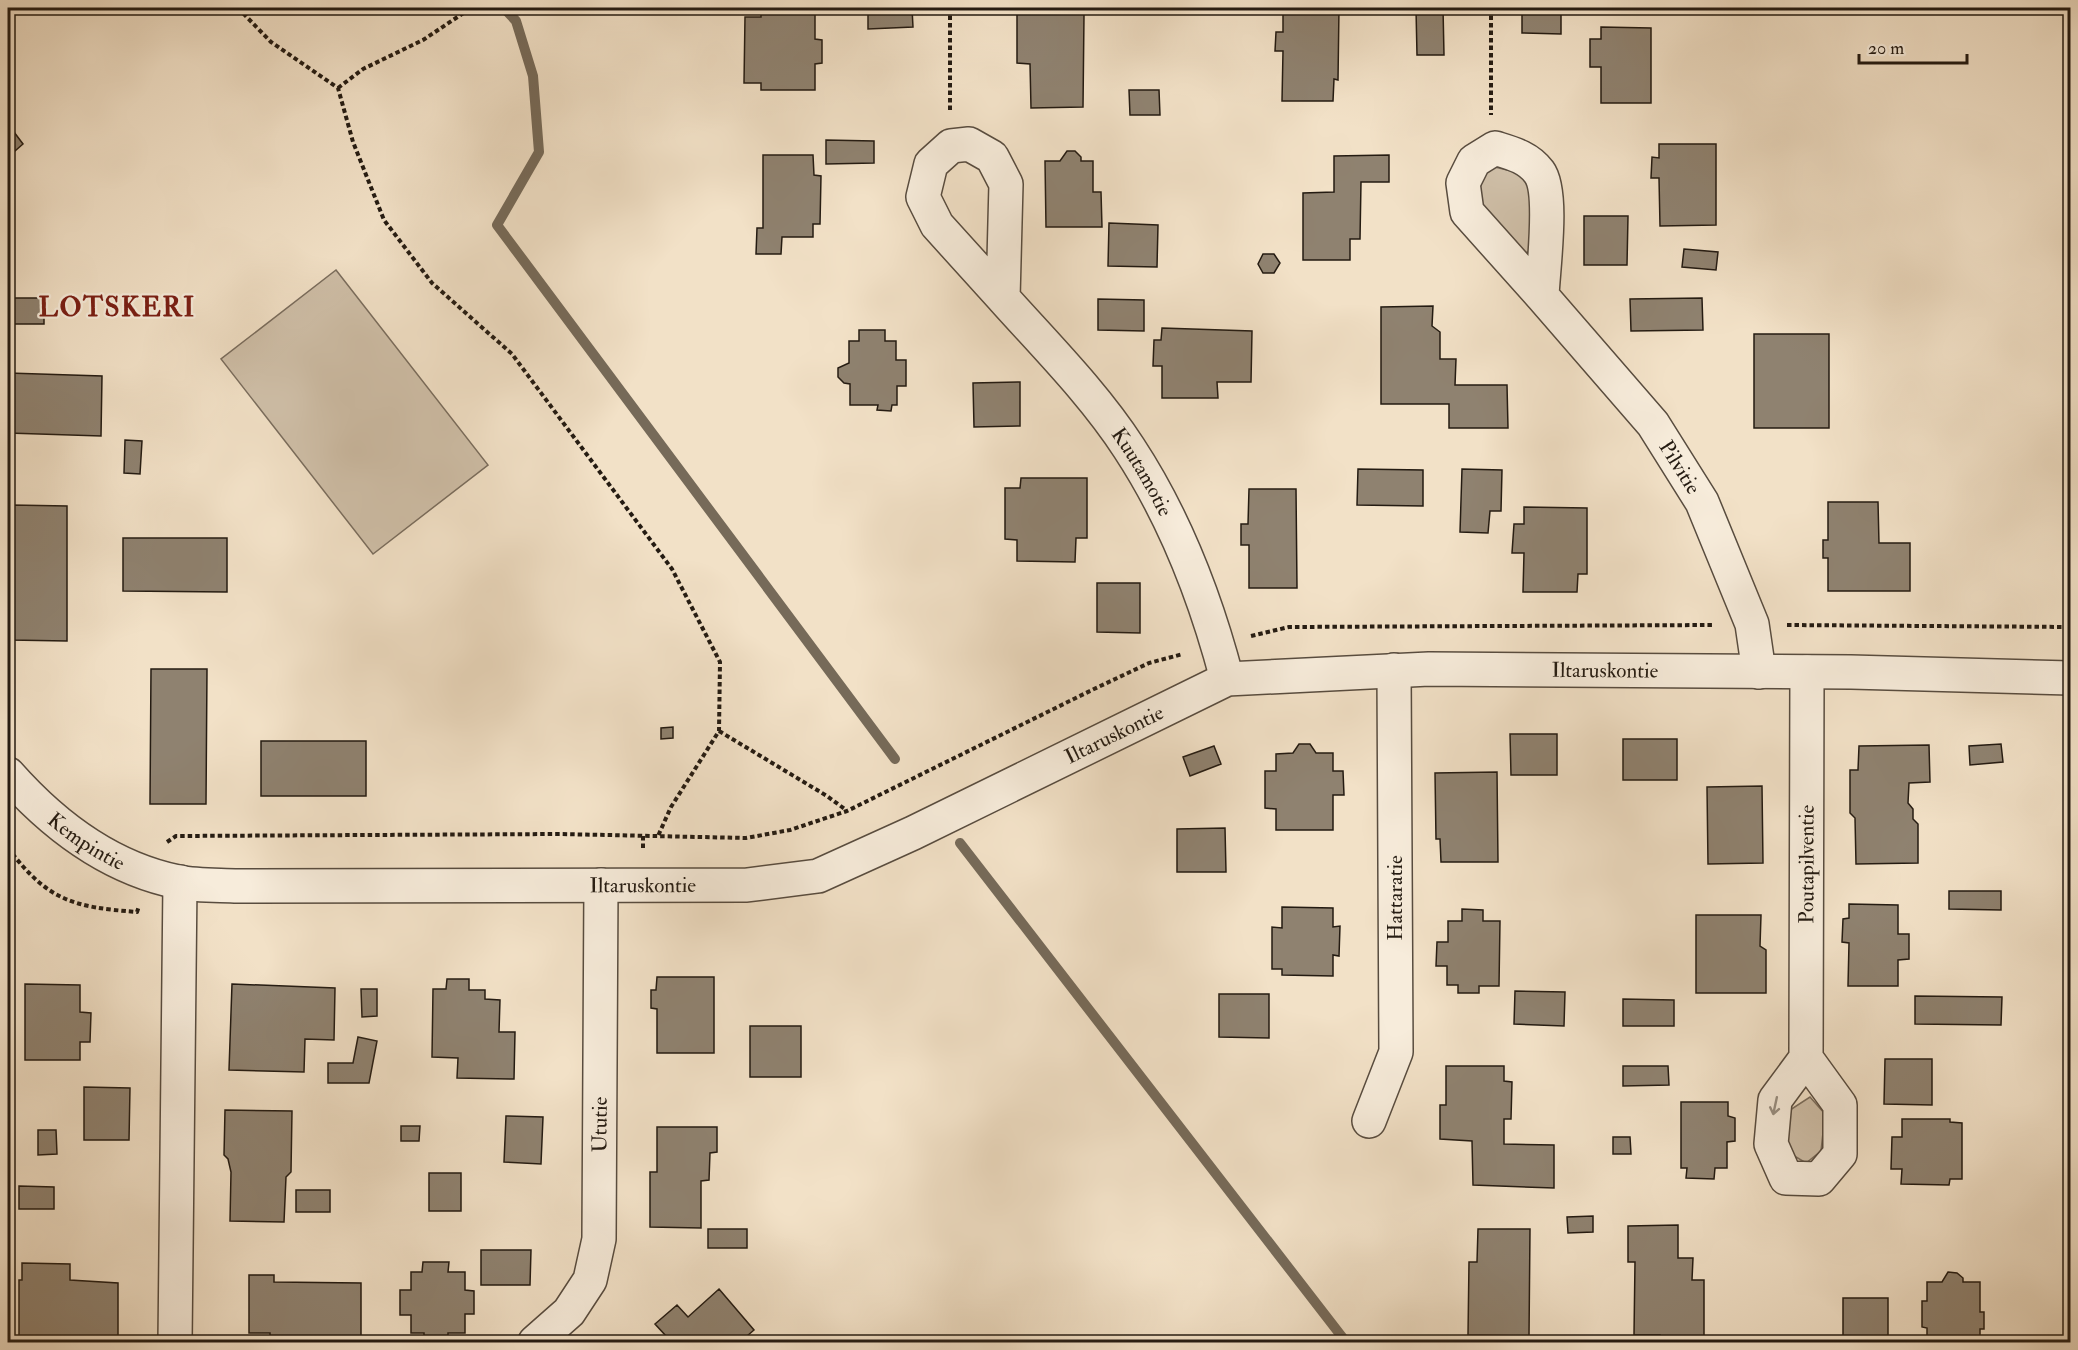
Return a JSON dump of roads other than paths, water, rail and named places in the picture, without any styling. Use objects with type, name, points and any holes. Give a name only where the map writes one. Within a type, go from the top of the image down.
[{"type":"street","name":"Kuutamotie","points":[[1003,298],[1006,184],[992,157],[969,144],[951,146],[931,164],[922,197],[937,225],[1003,298],[1061,362],[1129,447],[1171,520],[1218,643],[1227,679]]},
{"type":"street","name":"Pilvitie","points":[[1542,296],[1548,200],[1540,173],[1520,155],[1495,148],[1474,161],[1463,183],[1467,212],[1653,424],[1702,502],[1752,624],[1759,672]]},
{"type":"street","name":"Iltaruskontie","points":[[165,878],[238,886],[747,885],[818,876],[913,833],[1227,679],[1394,670],[1807,672],[2070,678]]},
{"type":"street","name":"Hattaratie","points":[[1369,1121],[1396,1052],[1394,670]]},
{"type":"street","name":"Poutapilventie","points":[[1806,1058],[1807,672]]},
{"type":"street","name":"Kempintie","points":[[8,774],[53,822],[101,855],[165,878]]},
{"type":"street","points":[[165,878],[176,1342]]},
{"type":"street","name":"Ututie","points":[[535,1342],[569,1312],[590,1280],[599,1239],[601,885]]},
{"type":"waterway","points":[[504,8],[516,21],[533,76],[539,152],[497,225],[895,759]]},
{"type":"waterway","points":[[2070,8],[2070,73]]},
{"type":"waterway","points":[[960,843],[1346,1342]]},
{"type":"district","name":"LOTSKERI","points":[[117,307]]}]
